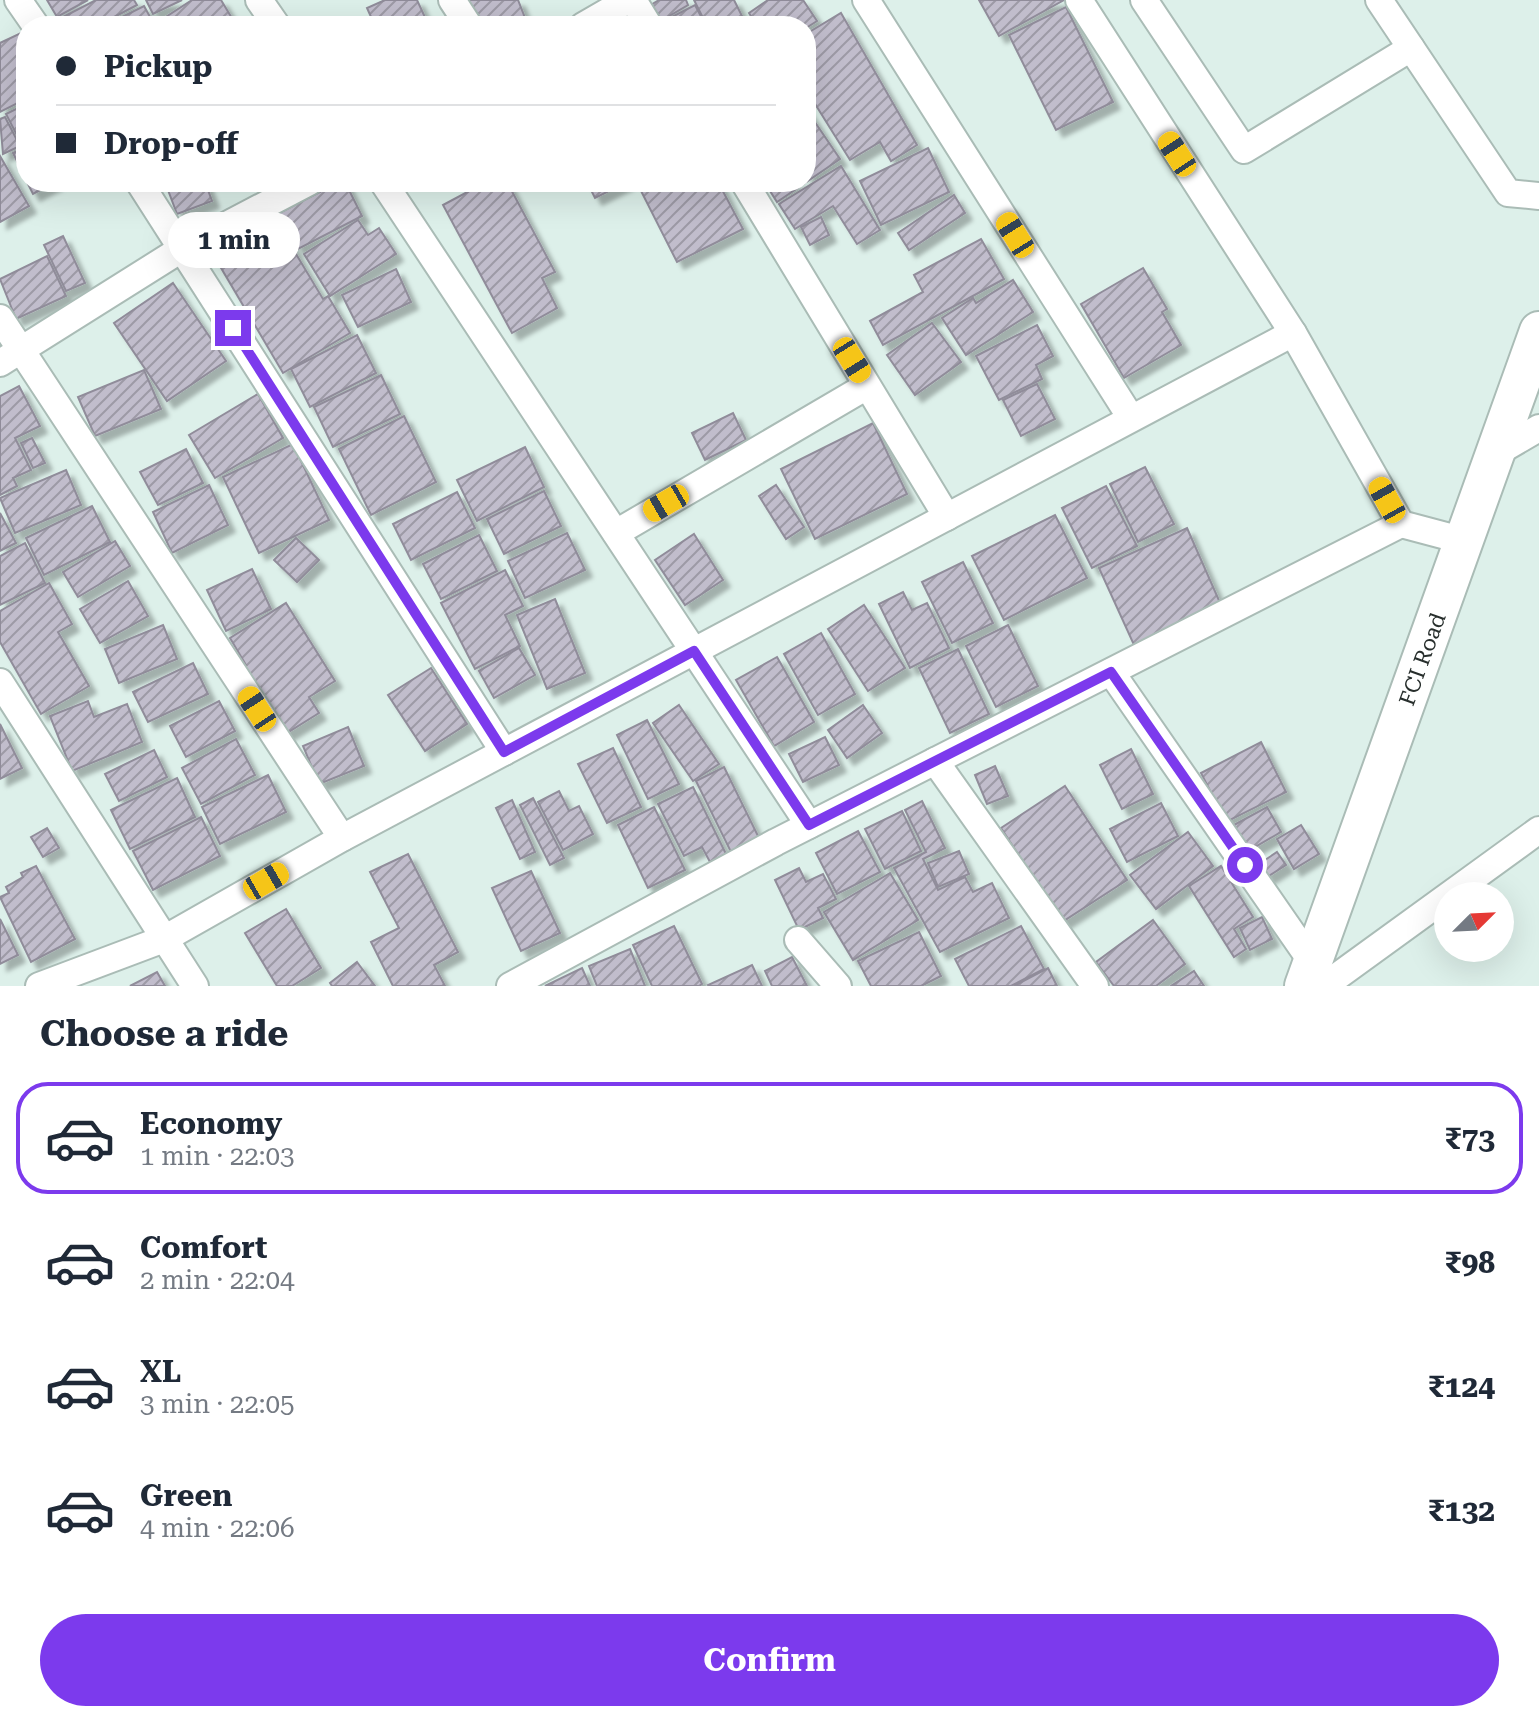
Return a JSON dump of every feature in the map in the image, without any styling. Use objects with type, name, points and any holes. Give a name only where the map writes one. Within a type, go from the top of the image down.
[{"type":"street","points":[[601,16],[631,0]]},
{"type":"street","points":[[866,0],[1131,418]]},
{"type":"street","points":[[1079,0],[1293,333],[1401,524]]},
{"type":"street","points":[[1144,0],[1244,150],[1411,48]]},
{"type":"street","points":[[1379,0],[1508,193],[1539,196]]},
{"type":"street","points":[[146,192],[504,752]]},
{"type":"street","points":[[10,355],[183,248],[290,192]]},
{"type":"street","points":[[390,192],[809,825]]},
{"type":"street","points":[[750,192],[947,517]]},
{"type":"street","points":[[0,318],[10,355],[342,838]]},
{"type":"street","name":"FCI Road","points":[[1313,978],[1539,331]]},
{"type":"street","points":[[39,986],[164,939],[342,838],[1293,333]]},
{"type":"street","points":[[616,533],[867,386]]},
{"type":"street","points":[[1496,453],[1539,428]]},
{"type":"street","points":[[510,986],[809,825],[1401,524],[1465,541]]},
{"type":"street","points":[[1111,672],[1313,978],[1539,830]]},
{"type":"street","points":[[0,682],[195,986]]},
{"type":"street","points":[[935,761],[1095,986]]},
{"type":"street","points":[[798,940],[838,986]]},
{"type":"building","points":[[47,0],[88,0],[59,16]]},
{"type":"building","points":[[96,0],[134,0],[137,5],[116,16],[65,16]]},
{"type":"building","points":[[146,0],[182,0],[153,14]]},
{"type":"building","points":[[192,0],[221,0],[231,16],[167,16]]},
{"type":"building","points":[[385,0],[417,0],[424,16],[371,16],[367,8]]},
{"type":"building","points":[[467,0],[518,0],[524,16],[474,16]]},
{"type":"building","points":[[659,0],[686,0],[688,5],[669,16],[655,16],[649,6]]},
{"type":"building","points":[[694,0],[734,0],[742,16],[702,16]]},
{"type":"building","points":[[768,0],[803,0],[814,16],[751,16],[749,13]]},
{"type":"building","points":[[979,0],[1064,0],[999,36]]},
{"type":"building","points":[[695,5],[701,16],[674,16]]},
{"type":"building","points":[[144,6],[150,16],[124,16]]},
{"type":"building","points":[[1066,7],[1113,102],[1056,130],[1009,35]]},
{"type":"building","points":[[841,13],[917,145],[891,161],[880,142],[850,160],[816,105],[816,28]]},
{"type":"building","points":[[16,35],[16,104],[0,112],[0,43]]},
{"type":"building","points":[[16,109],[16,133],[6,114]]},
{"type":"building","points":[[5,117],[16,138],[16,148],[3,154],[0,119]]},
{"type":"building","points":[[816,124],[840,159],[816,175]]},
{"type":"building","points":[[928,148],[949,192],[881,225],[860,181]]},
{"type":"building","points":[[0,156],[16,184],[16,192],[21,192],[29,206],[0,222]]},
{"type":"building","points":[[841,166],[880,230],[857,244],[833,206],[795,229],[779,204],[799,192],[816,192],[816,181]]},
{"type":"building","points":[[169,192],[209,192],[212,201],[177,214]]},
{"type":"building","points":[[320,192],[350,192],[362,216],[298,249],[279,213]]},
{"type":"building","points":[[467,192],[512,192],[555,272],[542,278],[557,308],[512,333],[443,205]]},
{"type":"building","points":[[592,192],[607,192],[595,198]]},
{"type":"building","points":[[642,192],[723,192],[743,229],[677,262]]},
{"type":"building","points":[[771,192],[792,192],[777,202]]},
{"type":"building","points":[[954,195],[965,213],[909,250],[898,233]]},
{"type":"building","points":[[821,217],[829,235],[810,245],[801,227]]},
{"type":"building","points":[[275,219],[323,299],[328,296],[350,333],[283,373],[214,256]]},
{"type":"building","points":[[358,220],[368,235],[379,228],[396,254],[330,296],[304,254]]},
{"type":"building","points":[[63,236],[85,283],[66,291],[44,245]]},
{"type":"building","points":[[981,239],[1004,279],[883,345],[870,321],[923,292],[914,275]]},
{"type":"building","points":[[47,256],[66,296],[16,319],[0,279]]},
{"type":"building","points":[[1143,268],[1167,309],[1162,312],[1181,345],[1124,378],[1081,304]]},
{"type":"building","points":[[396,269],[411,302],[358,327],[342,295]]},
{"type":"building","points":[[1013,280],[1033,312],[966,355],[942,318],[973,298],[976,303]]},
{"type":"building","points":[[173,283],[226,361],[167,401],[114,323]]},
{"type":"building","points":[[932,323],[961,362],[915,395],[887,355]]},
{"type":"building","points":[[1037,325],[1053,356],[1036,365],[1042,379],[999,400],[976,356]]},
{"type":"building","points":[[357,335],[376,373],[310,407],[291,369]]},
{"type":"building","points":[[144,370],[161,409],[95,436],[78,397]]},
{"type":"building","points":[[381,375],[400,414],[333,447],[314,407]]},
{"type":"building","points":[[1037,384],[1055,419],[1021,436],[1003,400]]},
{"type":"building","points":[[19,386],[40,426],[15,438],[31,470],[13,478],[17,486],[0,495],[0,396]]},
{"type":"building","points":[[258,394],[283,438],[215,478],[189,435]]},
{"type":"building","points":[[733,413],[746,440],[705,460],[692,433]]},
{"type":"building","points":[[404,416],[436,482],[371,515],[339,449]]},
{"type":"building","points":[[873,423],[907,494],[815,539],[781,469]]},
{"type":"building","points":[[32,438],[45,463],[33,468],[21,443]]},
{"type":"building","points":[[293,444],[329,520],[259,553],[223,477]]},
{"type":"building","points":[[525,447],[544,487],[477,521],[457,480]]},
{"type":"building","points":[[186,449],[203,483],[158,505],[140,472]]},
{"type":"building","points":[[1145,467],[1174,524],[1138,542],[1110,484]]},
{"type":"building","points":[[66,470],[81,505],[15,533],[0,498]]},
{"type":"building","points":[[209,485],[228,525],[172,553],[153,512]]},
{"type":"building","points":[[776,485],[804,527],[786,539],[759,496]]},
{"type":"building","points":[[1106,486],[1137,546],[1092,568],[1062,508]]},
{"type":"building","points":[[544,491],[561,526],[504,554],[487,519]]},
{"type":"building","points":[[457,492],[475,528],[411,560],[393,524]]},
{"type":"building","points":[[92,506],[110,542],[44,575],[26,538]]},
{"type":"building","points":[[0,513],[16,543],[0,551]]},
{"type":"building","points":[[1055,515],[1087,578],[1004,620],[972,556]]},
{"type":"building","points":[[1187,528],[1221,605],[1134,645],[1099,568]]},
{"type":"building","points":[[567,533],[585,570],[525,598],[508,561]]},
{"type":"building","points":[[694,534],[723,580],[685,605],[655,560]]},
{"type":"building","points":[[479,535],[497,571],[441,599],[423,564]]},
{"type":"building","points":[[296,538],[319,560],[297,582],[274,560]]},
{"type":"building","points":[[115,541],[130,566],[78,597],[63,572]]},
{"type":"building","points":[[25,543],[45,583],[0,605],[0,556]]},
{"type":"building","points":[[963,562],[993,623],[952,643],[922,582]]},
{"type":"building","points":[[252,569],[271,609],[226,631],[207,590]]},
{"type":"building","points":[[505,570],[523,606],[505,615],[520,646],[475,669],[441,603]]},
{"type":"building","points":[[128,581],[148,616],[100,643],[80,609]]},
{"type":"building","points":[[49,583],[72,624],[58,632],[89,686],[41,714],[0,642],[0,611]]},
{"type":"building","points":[[903,592],[912,610],[927,603],[949,648],[910,668],[879,604]]},
{"type":"building","points":[[555,599],[585,673],[547,689],[517,615]]},
{"type":"building","points":[[286,603],[335,681],[309,697],[319,713],[282,736],[240,668],[246,665],[230,638]]},
{"type":"building","points":[[864,605],[905,668],[868,691],[828,629]]},
{"type":"building","points":[[163,625],[177,659],[119,683],[105,649]]},
{"type":"building","points":[[1008,625],[1038,686],[996,707],[966,646]]},
{"type":"building","points":[[821,633],[855,694],[818,715],[784,654]]},
{"type":"building","points":[[519,648],[535,675],[494,698],[479,671]]},
{"type":"building","points":[[958,649],[989,714],[950,733],[919,668]]},
{"type":"building","points":[[777,657],[814,722],[774,746],[736,680]]},
{"type":"building","points":[[193,663],[208,694],[148,722],[133,692]]},
{"type":"building","points":[[431,668],[467,724],[425,751],[388,695]]},
{"type":"building","points":[[88,701],[94,717],[127,704],[142,742],[72,771],[50,716]]},
{"type":"building","points":[[219,701],[235,731],[186,757],[170,726]]},
{"type":"building","points":[[679,705],[719,764],[693,781],[653,723]]},
{"type":"building","points":[[863,705],[882,733],[847,758],[828,730]]},
{"type":"building","points":[[647,720],[679,784],[648,799],[617,735]]},
{"type":"building","points":[[0,724],[22,768],[0,779]]},
{"type":"building","points":[[348,727],[364,766],[319,784],[303,746]]},
{"type":"building","points":[[825,737],[839,765],[803,782],[789,754]]},
{"type":"building","points":[[236,739],[255,775],[201,804],[182,768]]},
{"type":"building","points":[[1261,742],[1286,792],[1226,822],[1201,773]]},
{"type":"building","points":[[613,748],[641,807],[607,823],[578,764]]},
{"type":"building","points":[[1131,749],[1153,794],[1122,809],[1100,765]]},
{"type":"building","points":[[154,750],[167,777],[119,801],[105,774]]},
{"type":"building","points":[[995,766],[1008,796],[987,804],[975,775]]},
{"type":"building","points":[[724,767],[759,838],[731,852],[696,781]]},
{"type":"building","points":[[268,775],[286,812],[220,844],[202,807]]},
{"type":"building","points":[[177,778],[195,817],[130,849],[111,810]]},
{"type":"building","points":[[1065,786],[1127,880],[1062,922],[1001,828]]},
{"type":"building","points":[[693,787],[726,854],[710,862],[702,847],[684,856],[658,804]]},
{"type":"building","points":[[559,791],[569,811],[579,806],[593,834],[563,850],[538,802]]},
{"type":"building","points":[[533,798],[564,858],[550,865],[520,805]]},
{"type":"building","points":[[512,800],[535,852],[520,859],[496,808]]},
{"type":"building","points":[[922,801],[945,848],[923,859],[938,890],[965,877],[973,892],[992,883],[1009,918],[940,952],[894,868],[926,852],[905,810]]},
{"type":"building","points":[[1161,803],[1178,836],[1127,862],[1110,829]]},
{"type":"building","points":[[654,807],[685,870],[648,888],[618,825]]},
{"type":"building","points":[[1267,807],[1281,832],[1248,851],[1234,825]]},
{"type":"building","points":[[902,811],[921,851],[885,869],[865,829]]},
{"type":"building","points":[[201,817],[220,856],[153,890],[133,851]]},
{"type":"building","points":[[1301,825],[1319,854],[1294,869],[1277,839]]},
{"type":"building","points":[[47,828],[59,848],[43,857],[31,837]]},
{"type":"building","points":[[858,831],[880,872],[837,894],[816,853]]},
{"type":"building","points":[[1188,832],[1213,866],[1156,909],[1130,875]]},
{"type":"building","points":[[959,851],[969,874],[938,887],[928,863]]},
{"type":"building","points":[[1277,852],[1286,865],[1267,877],[1259,864]]},
{"type":"building","points":[[408,854],[458,952],[434,965],[445,986],[393,986],[371,942],[399,928],[370,872]]},
{"type":"building","points":[[36,866],[75,939],[31,962],[0,897],[9,893],[6,887],[23,877],[21,873]]},
{"type":"building","points":[[1221,866],[1253,917],[1234,929],[1246,949],[1234,957],[1189,886]]},
{"type":"building","points":[[799,868],[806,882],[823,874],[836,899],[818,908],[823,918],[799,930],[775,880]]},
{"type":"building","points":[[531,871],[560,933],[521,951],[492,888]]},
{"type":"building","points":[[890,873],[918,920],[853,960],[824,912]]},
{"type":"building","points":[[286,909],[321,968],[292,986],[277,986],[245,933]]},
{"type":"building","points":[[1262,917],[1272,939],[1250,950],[1240,928]]},
{"type":"building","points":[[0,919],[18,955],[0,964]]},
{"type":"building","points":[[1153,920],[1185,964],[1156,986],[1114,986],[1096,962]]},
{"type":"building","points":[[674,926],[702,984],[699,986],[652,986],[633,945]]},
{"type":"building","points":[[1021,926],[1044,969],[1011,986],[969,986],[955,959]]},
{"type":"building","points":[[919,932],[941,976],[921,986],[871,986],[858,961]]},
{"type":"building","points":[[630,949],[645,986],[597,986],[589,966]]},
{"type":"building","points":[[792,957],[807,986],[772,986],[765,971]]},
{"type":"building","points":[[357,962],[375,986],[332,986],[330,983]]},
{"type":"building","points":[[752,965],[762,986],[708,985]]},
{"type":"building","points":[[582,968],[590,986],[545,986]]},
{"type":"building","points":[[1048,968],[1057,986],[1014,986]]},
{"type":"building","points":[[1194,971],[1204,986],[1171,986]]},
{"type":"building","points":[[157,972],[165,986],[130,986]]},
{"type":"route","points":[[233,328],[504,752],[694,651],[809,825],[1111,672],[1245,865]]}]
